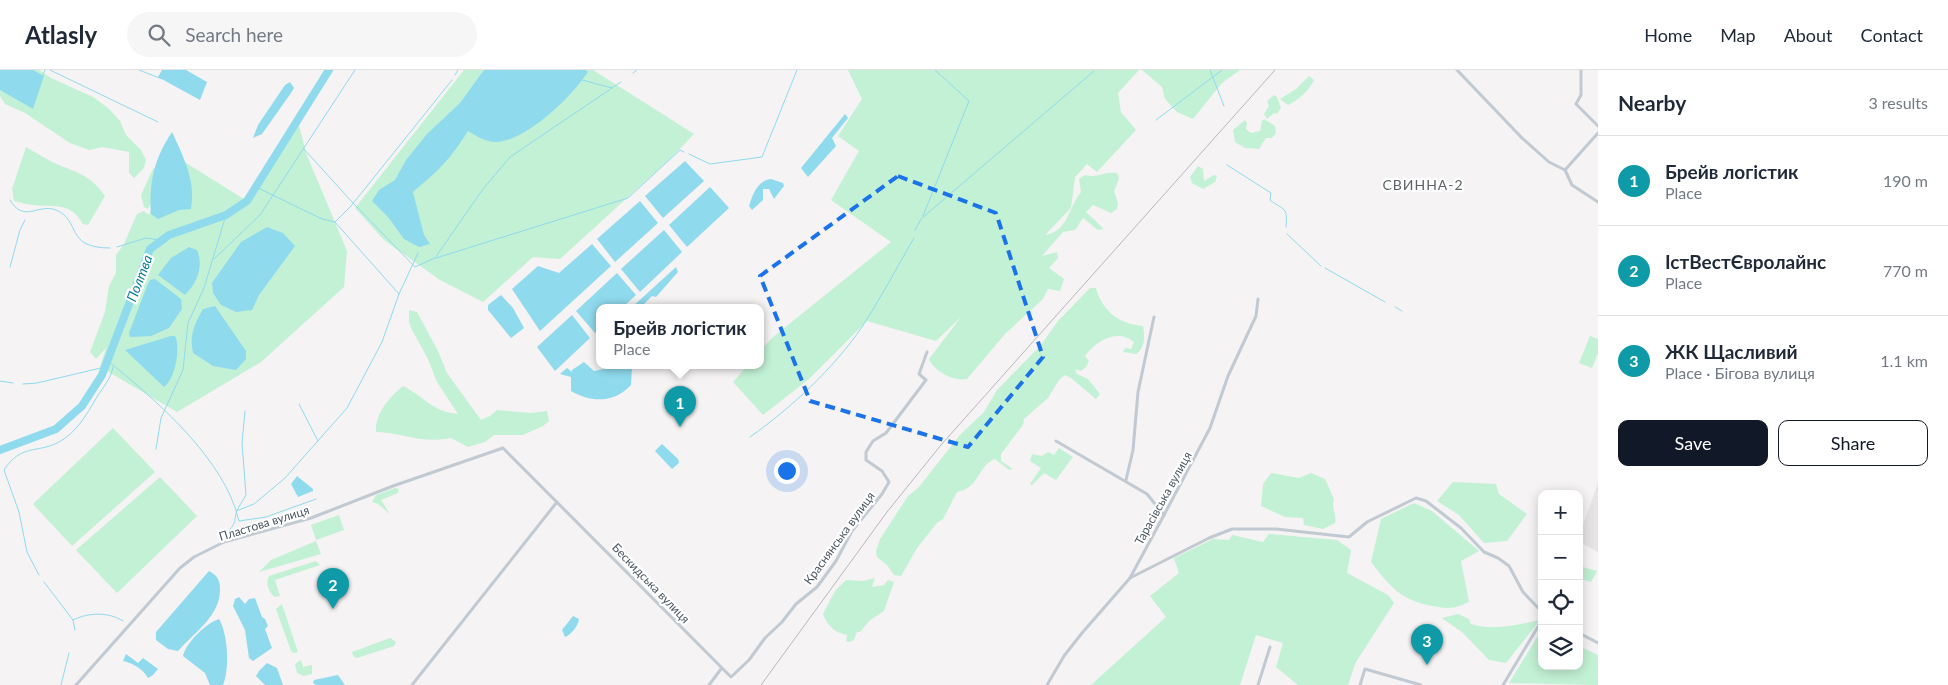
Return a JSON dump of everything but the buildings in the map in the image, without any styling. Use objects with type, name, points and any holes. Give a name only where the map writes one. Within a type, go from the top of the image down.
[{"type":"street","points":[[1457,70],[1522,138],[1549,162],[1565,170],[1572,185],[1598,202]]},
{"type":"street","points":[[1581,70],[1581,96],[1576,104],[1598,126]]},
{"type":"street","points":[[1565,170],[1598,133]]},
{"type":"street","name":"Тарасівська вулиця","points":[[1047,685],[1076,641],[1130,578],[1213,420],[1228,376],[1256,316],[1258,299]]},
{"type":"street","points":[[1126,480],[1133,450],[1138,392],[1154,317]]},
{"type":"street","name":"Краснянська вулиця","points":[[731,677],[748,660],[764,638],[782,622],[796,604],[817,587],[836,561],[852,531],[882,494],[889,482],[882,471],[866,460],[866,452],[873,442],[886,433],[926,380],[919,374],[927,352]]},
{"type":"street","points":[[1056,441],[1084,459],[1126,480],[1147,494],[1164,515]]},
{"type":"street","name":"Бескидська вулиця","points":[[503,448],[731,677]]},
{"type":"street","name":"Пластова вулиця","points":[[76,685],[180,568],[194,557],[224,542],[311,518],[393,486],[503,448]]},
{"type":"street","points":[[1130,578],[1208,538],[1232,529],[1276,530],[1349,537],[1367,522],[1416,498],[1426,502],[1461,528],[1484,552],[1498,558],[1509,566],[1523,592],[1538,608]]},
{"type":"street","points":[[412,685],[557,502]]},
{"type":"street","points":[[1503,685],[1539,625]]},
{"type":"street","points":[[1583,635],[1598,643]]},
{"type":"street","points":[[1258,685],[1270,647]]},
{"type":"street","points":[[709,685],[721,669]]},
{"type":"street","points":[[1360,685],[1364,669],[1421,685]]},
{"type":"highlighted area","points":[[898,176],[996,213],[1043,357],[968,447],[810,401],[760,276]]},
{"type":"shaded area","points":[[1598,483],[1598,552],[1583,544],[1583,525]]},
{"type":"green space","points":[[0,70],[39,70],[51,78],[93,97],[108,108],[120,121],[126,135],[141,150],[146,160],[144,168],[134,178],[129,173],[129,152],[102,147],[89,150],[70,143],[25,113],[5,104],[0,96]]},
{"type":"green space","points":[[464,70],[593,70],[694,134],[673,156],[560,259],[533,257],[483,302],[440,280],[384,240],[355,208]]},
{"type":"green space","points":[[848,70],[1139,70],[1118,93],[1121,112],[1136,130],[1097,172],[1087,164],[1075,177],[1071,208],[1045,235],[1059,229],[1067,218],[1081,192],[1079,179],[1085,175],[1094,176],[1113,172],[1117,173],[1119,179],[1114,191],[1118,203],[1117,209],[1111,213],[1093,205],[1086,212],[1104,229],[1098,230],[1083,218],[1075,230],[1063,232],[1042,256],[1057,252],[1058,258],[1049,268],[1064,279],[1060,291],[1048,289],[1043,299],[1005,334],[967,379],[956,379],[945,375],[935,368],[929,359],[961,317],[936,341],[867,321],[809,379],[763,415],[733,382],[744,369],[764,369],[764,347],[773,337],[891,242],[831,200],[859,151],[838,136],[862,99]]},
{"type":"green space","points":[[1142,70],[1240,70],[1222,83],[1193,119],[1177,112],[1165,99],[1162,87]]},
{"type":"green space","points":[[1309,76],[1314,80],[1299,98],[1288,105],[1280,99],[1296,89]]},
{"type":"green space","points":[[1274,95],[1277,97],[1281,108],[1277,114],[1274,113],[1267,119],[1264,114],[1269,106],[1267,101]]},
{"type":"green space","points":[[1264,119],[1275,126],[1276,133],[1272,138],[1266,138],[1259,149],[1245,148],[1235,142],[1233,130],[1245,120],[1247,123],[1246,129],[1251,133],[1260,131]]},
{"type":"green space","points":[[298,121],[306,153],[347,251],[344,287],[261,362],[177,412],[100,367],[106,348],[96,359],[90,352],[105,312],[109,286],[116,273],[116,255],[124,244],[137,214],[144,211],[149,215],[156,193],[148,209],[144,207],[141,195],[153,169],[175,156],[247,201]]},
{"type":"green space","points":[[26,147],[54,163],[82,175],[100,189],[105,196],[88,225],[83,224],[73,212],[61,207],[29,205],[14,201],[12,189]]},
{"type":"green space","points":[[1198,166],[1203,169],[1204,181],[1214,175],[1217,176],[1215,182],[1203,189],[1192,183],[1190,177]]},
{"type":"green space","points":[[1090,288],[1096,288],[1107,310],[1113,315],[1134,325],[1143,326],[1143,345],[1139,352],[1136,354],[1123,352],[1125,348],[1131,349],[1134,342],[1121,336],[1107,338],[1095,346],[1085,356],[1089,361],[1086,367],[1081,371],[1075,369],[1077,374],[1088,379],[1100,394],[1096,399],[1071,378],[1065,375],[1059,380],[1048,398],[1024,419],[1023,425],[1001,454],[1001,461],[1013,469],[1009,470],[995,459],[989,462],[970,486],[957,492],[943,519],[937,523],[917,548],[901,576],[894,575],[887,565],[877,557],[876,551],[880,539],[908,496],[918,488],[960,435],[984,412],[997,390],[1041,345],[1058,321]]},
{"type":"green space","points":[[409,310],[417,312],[438,351],[447,373],[481,420],[497,410],[530,413],[547,411],[549,421],[543,426],[523,435],[494,435],[485,442],[468,447],[451,438],[431,440],[376,432],[380,412],[403,386],[435,407],[458,414],[437,382],[428,359],[412,330],[409,322]]},
{"type":"green space","points":[[1590,336],[1598,339],[1598,353],[1592,368],[1579,363]]},
{"type":"green space","points":[[113,428],[155,472],[72,546],[33,504]]},
{"type":"green space","points":[[1059,448],[1073,457],[1056,480],[1044,473],[1032,485],[1030,484],[1041,468],[1030,461],[1032,454],[1042,456],[1048,452],[1054,455]]},
{"type":"green space","points":[[1271,473],[1299,478],[1311,473],[1325,479],[1334,499],[1335,523],[1323,529],[1304,525],[1303,518],[1285,517],[1261,506],[1263,484]]},
{"type":"green space","points":[[160,477],[197,516],[117,593],[76,550]]},
{"type":"green space","points":[[1453,482],[1496,484],[1499,494],[1527,514],[1507,541],[1484,543],[1459,515],[1437,501]]},
{"type":"green space","points":[[395,488],[399,489],[398,493],[381,500],[390,514],[378,504],[372,502],[376,495]]},
{"type":"green space","points":[[1414,503],[1432,511],[1479,551],[1461,561],[1469,602],[1447,608],[1412,600],[1390,585],[1371,562],[1381,519]]},
{"type":"green space","points":[[339,515],[344,530],[316,540],[311,525]]},
{"type":"green space","points":[[1269,534],[1337,540],[1351,550],[1347,573],[1388,595],[1394,603],[1356,662],[1348,685],[1298,685],[1276,667],[1283,643],[1256,635],[1240,685],[1091,685],[1166,617],[1150,596],[1179,573],[1174,558],[1213,539],[1229,540],[1232,535],[1263,542]]},
{"type":"green space","points":[[316,541],[321,554],[259,572],[271,560]]},
{"type":"green space","points":[[316,561],[320,565],[275,580],[280,596],[275,597],[271,593],[268,587],[269,576]]},
{"type":"green space","points":[[1583,567],[1597,571],[1591,582],[1583,579]]},
{"type":"green space","points":[[875,578],[872,587],[884,585],[888,580],[894,582],[884,611],[869,621],[860,632],[857,632],[854,640],[846,641],[847,635],[832,628],[823,614],[835,591],[846,580],[863,581]]},
{"type":"green space","points":[[282,604],[298,652],[293,653],[291,651],[276,609]]},
{"type":"green space","points":[[1458,614],[1469,619],[1471,624],[1488,627],[1523,624],[1538,620],[1538,623],[1506,663],[1489,660],[1463,633],[1442,618]]},
{"type":"green space","points":[[1538,636],[1538,670],[1583,670],[1583,648],[1598,655],[1598,685],[1509,683]]},
{"type":"green space","points":[[390,638],[396,642],[394,646],[357,658],[354,657],[352,652]]},
{"type":"green space","points":[[301,660],[303,667],[312,665],[312,674],[303,676],[297,673],[295,664]]},
{"type":"water","points":[[0,70],[33,70],[44,76],[33,109],[0,90]]},
{"type":"water","points":[[162,70],[186,70],[207,82],[200,100],[158,77]]},
{"type":"water","points":[[484,70],[586,70],[588,72],[571,93],[548,116],[521,134],[508,140],[492,142],[468,131],[444,164],[413,192],[424,235],[430,244],[419,247],[404,239],[388,217],[372,201],[379,190],[395,180],[406,160],[427,134],[460,103]]},
{"type":"water","points":[[290,82],[294,88],[291,93],[262,134],[253,138],[258,125],[285,85]]},
{"type":"water","points":[[845,114],[848,118],[832,138],[836,146],[808,177],[801,168]]},
{"type":"water","points":[[172,132],[188,170],[192,189],[191,209],[179,210],[158,219],[151,214],[152,181],[157,161]]},
{"type":"water","points":[[685,161],[704,181],[663,218],[645,196]]},
{"type":"water","points":[[771,179],[783,183],[784,186],[774,199],[769,189],[763,189],[763,200],[752,210],[749,206],[756,189],[762,182]]},
{"type":"water","points":[[710,187],[729,208],[687,247],[669,225]]},
{"type":"water","points":[[640,201],[658,223],[615,262],[597,239]]},
{"type":"water","points":[[267,227],[283,233],[295,246],[259,295],[252,310],[236,312],[221,305],[213,293],[212,283],[241,242]]},
{"type":"water","points":[[664,230],[682,252],[640,292],[621,269]]},
{"type":"water","points":[[592,244],[611,266],[540,331],[512,289],[538,266],[559,273]]},
{"type":"water","points":[[189,247],[197,250],[200,262],[196,280],[185,295],[158,275],[171,258]]},
{"type":"water","points":[[676,267],[678,272],[656,297],[652,296],[644,304],[635,304]]},
{"type":"water","points":[[617,273],[636,295],[626,304],[596,304],[595,333],[576,311]]},
{"type":"water","points":[[155,279],[181,299],[182,309],[169,328],[151,336],[130,337],[129,333],[147,286],[150,280]]},
{"type":"water","points":[[501,295],[513,308],[524,328],[511,338],[488,310],[488,305]]},
{"type":"water","points":[[215,306],[246,351],[246,359],[236,370],[213,366],[193,353],[192,335],[197,320],[203,309]]},
{"type":"water","points":[[572,315],[590,338],[555,371],[537,347]]},
{"type":"water","points":[[175,336],[177,341],[176,363],[168,383],[164,387],[125,350]]},
{"type":"water","points":[[584,362],[594,371],[603,369],[632,369],[631,385],[610,398],[587,398],[571,391],[571,377],[560,374],[567,368],[572,372],[572,370]]},
{"type":"water","points":[[662,444],[678,459],[679,463],[672,469],[655,451]]},
{"type":"water","points":[[297,476],[313,491],[298,497],[291,484]]},
{"type":"water","points":[[209,571],[218,579],[220,584],[216,608],[205,624],[178,651],[168,649],[156,640],[156,632]]},
{"type":"water","points":[[239,597],[245,604],[249,599],[255,598],[262,617],[268,626],[265,629],[272,648],[253,661],[249,658],[245,630],[233,606],[235,599]]},
{"type":"water","points":[[573,616],[579,619],[578,622],[572,632],[565,637],[562,630]]},
{"type":"water","points":[[219,619],[226,642],[227,670],[223,685],[210,685],[205,673],[183,656],[188,645],[197,634]]},
{"type":"water","points":[[126,654],[138,663],[143,658],[158,669],[148,678],[137,667],[123,661]]},
{"type":"water","points":[[267,663],[277,668],[283,685],[265,685],[256,676]]},
{"type":"water","points":[[338,675],[345,685],[316,685],[313,683],[314,680]]},
{"type":"waterway","points":[[43,75],[45,70]]},
{"type":"waterway","points":[[50,70],[158,122]]},
{"type":"waterway","points":[[139,70],[162,79]]},
{"type":"waterway","name":"Полтва","points":[[0,450],[56,429],[82,406],[102,375],[150,249],[169,235],[226,215],[247,201],[329,70]]},
{"type":"waterway","points":[[214,259],[260,215],[355,70]]},
{"type":"waterway","points":[[455,75],[458,70]]},
{"type":"waterway","points":[[633,73],[637,70]]},
{"type":"waterway","points":[[689,154],[710,164],[762,157],[797,70]]},
{"type":"waterway","points":[[923,216],[969,101],[935,70]]},
{"type":"waterway","points":[[1210,70],[1224,106]]},
{"type":"waterway","points":[[1156,120],[1222,70]]},
{"type":"waterway","points":[[922,218],[1094,71]]},
{"type":"waterway","points":[[335,222],[351,206],[452,80]]},
{"type":"waterway","points":[[582,80],[612,88]]},
{"type":"waterway","points":[[303,148],[415,267],[435,258],[483,189],[510,157],[621,82]]},
{"type":"waterway","points":[[436,258],[628,198],[680,150],[684,152]]},
{"type":"waterway","points":[[1227,165],[1271,193],[1270,200],[1286,212],[1286,227]]},
{"type":"waterway","points":[[236,511],[254,504],[285,478],[347,408],[382,342],[399,294],[335,222],[322,219],[256,187]]},
{"type":"waterway","points":[[10,200],[21,211],[56,210],[64,215],[80,239],[86,244],[110,248]]},
{"type":"waterway","points":[[156,449],[161,418],[183,370],[188,323],[204,288],[226,215]]},
{"type":"waterway","points":[[915,230],[921,219]]},
{"type":"waterway","points":[[10,267],[20,230],[25,220]]},
{"type":"waterway","points":[[1287,234],[1321,266]]},
{"type":"waterway","points":[[117,247],[146,238],[160,240]]},
{"type":"waterway","points":[[750,437],[796,401],[825,373],[851,343],[869,316],[914,238]]},
{"type":"waterway","points":[[399,294],[418,253]]},
{"type":"waterway","points":[[1325,268],[1385,302]]},
{"type":"waterway","points":[[1395,307],[1402,311]]},
{"type":"waterway","points":[[108,361],[166,412],[204,453],[219,475],[231,498],[239,521],[266,517],[316,499]]},
{"type":"waterway","points":[[23,384],[37,383],[105,367]]},
{"type":"waterway","points":[[39,575],[27,552],[19,512],[4,470],[17,456],[29,450],[50,446],[70,434],[80,423],[109,379],[113,367]]},
{"type":"waterway","points":[[0,381],[13,383]]},
{"type":"waterway","points":[[299,404],[318,441]]},
{"type":"waterway","points":[[237,510],[246,495],[242,443],[245,411]]},
{"type":"waterway","points":[[220,535],[232,527],[235,522],[236,513]]},
{"type":"waterway","points":[[44,582],[73,620],[75,630]]},
{"type":"waterway","points":[[73,620],[79,617],[99,614],[112,616],[123,621]]},
{"type":"waterway","points":[[61,685],[69,653]]},
{"type":"railway","points":[[761,685],[887,512],[941,445],[1275,70]]},
{"type":"place","name":"Брейв логістик","points":[[680,427]]},
{"type":"place","name":"ІстВестЄвролайнс","points":[[333,609]]},
{"type":"place","name":"ЖК Щасливий","points":[[1427,665]]},
{"type":"district","name":"СВИННА-2","points":[[1423,184]]}]
